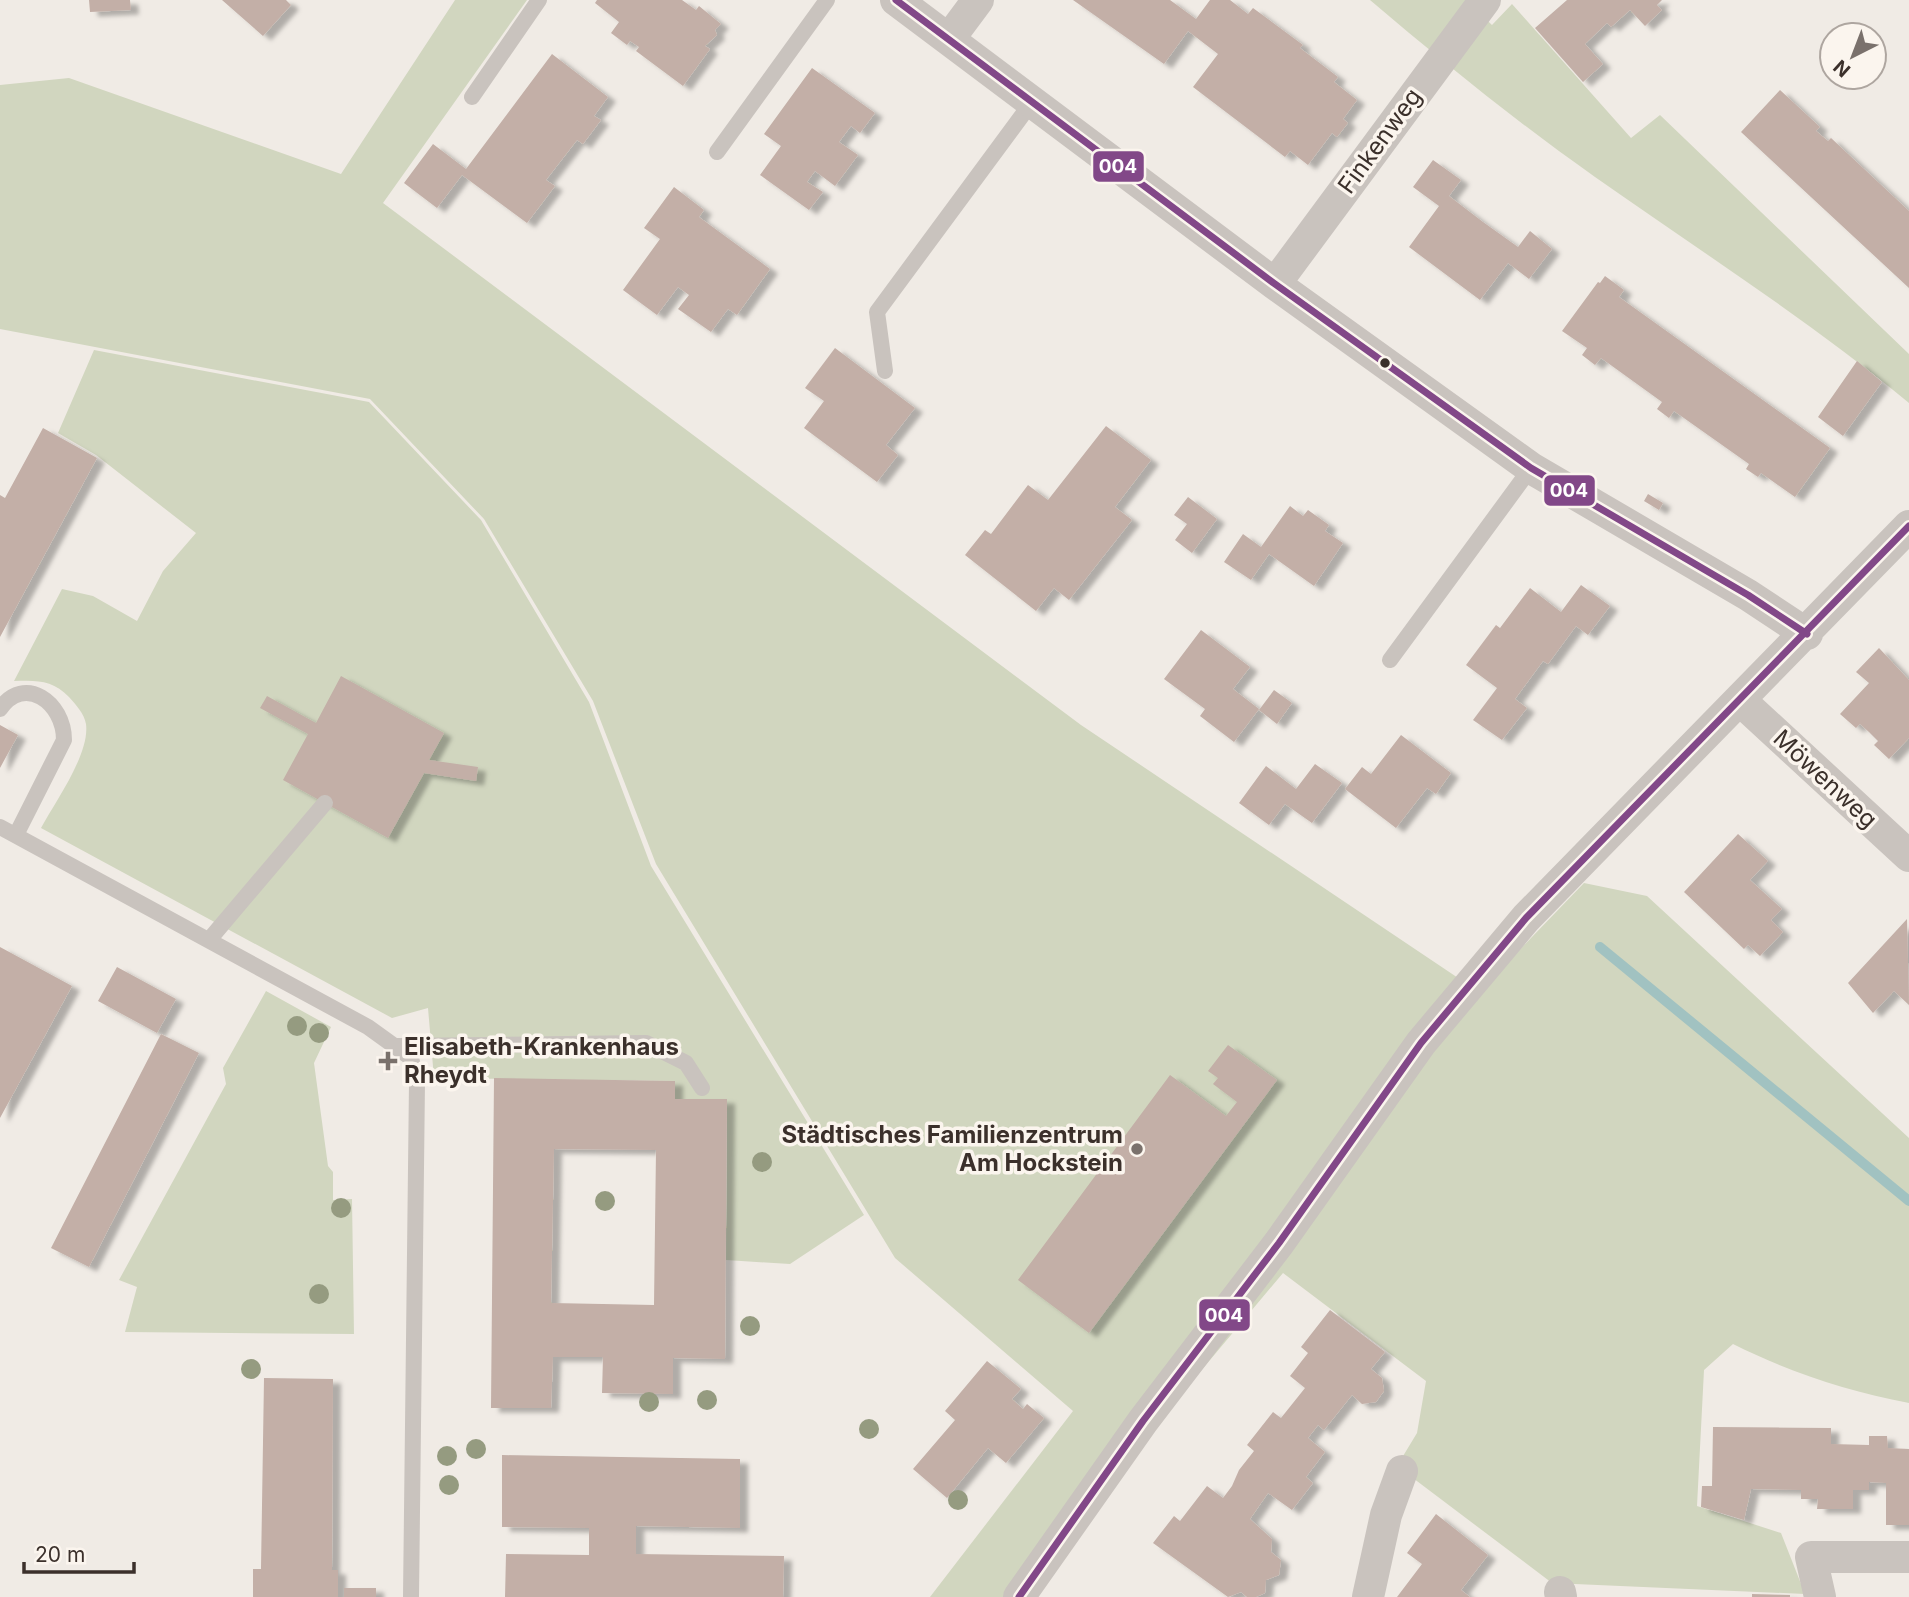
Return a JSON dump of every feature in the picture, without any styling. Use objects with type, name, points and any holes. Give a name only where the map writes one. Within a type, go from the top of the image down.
[{"type":"street","points":[[896,0],[1275,284],[1531,468],[1748,595],[1807,634]]},
{"type":"street","points":[[949,40],[978,0]]},
{"type":"street","name":"Finkenweg","points":[[1275,284],[1485,0]]},
{"type":"street","points":[[1019,1597],[1143,1421],[1279,1243],[1421,1043],[1526,918],[1807,634],[1909,526]]},
{"type":"street","name":"Möwenweg","points":[[1741,701],[1909,856]]},
{"type":"street","points":[[1368,1597],[1386,1515],[1402,1471]]},
{"type":"street","points":[[1820,1597],[1811,1557],[1909,1558]]},
{"type":"lane","points":[[472,97],[539,0]]},
{"type":"lane","points":[[717,152],[827,0]]},
{"type":"lane","points":[[885,371],[877,312],[1032,102]]},
{"type":"lane","points":[[1390,660],[1531,468]]},
{"type":"lane","points":[[0,709],[5,701],[20,694],[37,695],[55,705],[64,724],[64,740],[16,835]]},
{"type":"lane","points":[[209,940],[326,803]]},
{"type":"lane","points":[[0,827],[398,1046],[411,1058],[417,1082],[411,1597]]},
{"type":"lane","points":[[398,1046],[646,1043],[685,1063],[702,1088]]},
{"type":"green space","points":[[455,0],[527,0],[383,203],[1081,725],[1479,992],[1584,883],[1647,896],[1909,1138],[1909,1403],[1819,1380],[1733,1344],[1704,1370],[1697,1506],[1781,1533],[1805,1594],[1552,1583],[1397,1466],[1417,1433],[1426,1381],[1283,1273],[1153,1428],[1034,1597],[930,1597],[1073,1411],[895,1258],[656,864],[593,701],[484,519],[370,399],[0,329],[0,85],[69,78],[341,174]]},
{"type":"green space","points":[[1370,0],[1466,0],[1492,25],[1512,4],[1631,138],[1660,115],[1909,354],[1909,403],[1794,315],[1537,135]]},
{"type":"green space","points":[[94,350],[369,402],[481,520],[589,702],[651,866],[864,1215],[790,1264],[726,1260],[727,1099],[675,1099],[675,1081],[434,1078],[428,1008],[392,1018],[41,828],[77,763],[86,736],[86,724],[77,706],[57,687],[37,681],[14,681],[62,589],[93,596],[137,621],[163,571],[196,533],[96,455],[58,433]]},
{"type":"green space","points":[[266,991],[331,1027],[314,1063],[328,1166],[333,1172],[333,1200],[352,1199],[354,1334],[125,1332],[137,1287],[119,1280],[226,1084],[223,1068]]},
{"type":"building","points":[[89,0],[130,0],[131,10],[90,12]]},
{"type":"building","points":[[222,0],[286,0],[291,5],[263,36]]},
{"type":"building","points":[[597,0],[682,0],[696,10],[699,6],[721,24],[715,30],[717,35],[705,46],[710,49],[683,86],[636,51],[639,47],[630,41],[627,45],[611,33],[619,22],[595,3]]},
{"type":"building","points":[[1073,0],[1170,0],[1196,19],[1210,0],[1230,0],[1248,14],[1253,8],[1303,45],[1300,48],[1338,77],[1334,82],[1357,100],[1343,119],[1348,123],[1337,137],[1332,133],[1308,165],[1290,151],[1285,157],[1193,87],[1218,54],[1188,31],[1164,64]]},
{"type":"building","points":[[1567,0],[1662,0],[1657,5],[1662,10],[1645,26],[1630,10],[1611,27],[1607,23],[1585,44],[1603,64],[1583,82],[1535,28]]},
{"type":"building","points":[[552,54],[608,97],[594,116],[601,120],[583,144],[577,140],[546,180],[555,186],[527,223],[462,175],[437,208],[404,183],[433,144],[466,169]]},
{"type":"building","points":[[812,68],[875,113],[860,133],[851,126],[839,142],[858,155],[835,186],[815,171],[807,182],[823,192],[809,210],[760,175],[781,146],[764,134]]},
{"type":"building","points":[[1780,90],[1820,127],[1816,131],[1828,141],[1831,138],[1909,211],[1909,288],[1741,132]]},
{"type":"building","points":[[1433,160],[1461,180],[1449,196],[1483,222],[1518,247],[1530,231],[1552,249],[1529,279],[1508,263],[1480,300],[1409,247],[1439,206],[1413,187]]},
{"type":"building","points":[[674,187],[704,210],[699,217],[770,269],[737,315],[728,309],[711,332],[678,309],[689,295],[678,287],[657,315],[623,290],[660,239],[644,228]]},
{"type":"building","points":[[1605,276],[1624,290],[1619,297],[1830,448],[1795,497],[1761,473],[1758,477],[1746,469],[1749,464],[1674,411],[1669,418],[1657,409],[1662,402],[1601,358],[1595,365],[1582,355],[1587,348],[1562,331]]},
{"type":"building","points":[[835,348],[915,408],[886,445],[898,455],[877,482],[804,428],[824,401],[805,388]]},
{"type":"building","points":[[1857,361],[1882,382],[1843,436],[1818,417]]},
{"type":"building","points":[[1106,426],[1151,460],[1115,507],[1132,520],[1069,600],[1054,588],[1036,611],[965,555],[985,530],[991,534],[1028,485],[1048,500]]},
{"type":"building","points":[[43,428],[97,458],[0,637],[0,495],[5,498]]},
{"type":"building","points":[[1648,494],[1663,503],[1659,510],[1644,501]]},
{"type":"building","points":[[1188,497],[1217,519],[1192,553],[1175,540],[1187,524],[1174,515]]},
{"type":"building","points":[[1290,506],[1303,516],[1308,510],[1329,525],[1325,531],[1343,543],[1314,586],[1269,554],[1251,580],[1224,562],[1243,534],[1261,547]]},
{"type":"building","points":[[1581,585],[1610,606],[1588,635],[1576,626],[1548,664],[1543,661],[1515,699],[1527,708],[1502,740],[1473,720],[1497,688],[1466,665],[1496,625],[1500,628],[1530,588],[1561,612]]},
{"type":"building","points":[[1201,630],[1250,667],[1233,689],[1259,709],[1234,742],[1200,716],[1205,709],[1164,679]]},
{"type":"building","points":[[1879,648],[1909,680],[1909,738],[1889,759],[1874,745],[1878,741],[1869,732],[1860,724],[1856,728],[1840,714],[1869,683],[1856,672]]},
{"type":"building","points":[[341,676],[444,733],[429,760],[478,767],[476,781],[424,773],[388,838],[283,780],[308,734],[260,708],[267,696],[316,723]]},
{"type":"building","points":[[1274,690],[1292,703],[1277,724],[1259,710]]},
{"type":"building","points":[[0,725],[18,735],[0,768]]},
{"type":"building","points":[[1401,735],[1451,773],[1436,794],[1427,788],[1396,828],[1345,789],[1362,767],[1371,774]]},
{"type":"building","points":[[1315,764],[1342,783],[1312,823],[1285,804],[1269,825],[1239,803],[1266,766],[1296,789]]},
{"type":"building","points":[[1738,834],[1768,861],[1750,880],[1782,909],[1771,920],[1783,932],[1760,956],[1748,945],[1744,949],[1684,892]]},
{"type":"building","points":[[1907,919],[1909,1005],[1894,991],[1873,1013],[1848,983]]},
{"type":"building","points":[[0,947],[72,986],[0,1118]]},
{"type":"building","points":[[117,967],[176,999],[157,1033],[98,1001]]},
{"type":"building","points":[[161,1034],[199,1053],[89,1267],[51,1248]]},
{"type":"building","points":[[1228,1045],[1277,1080],[1089,1333],[1018,1280],[1170,1075],[1226,1116],[1237,1102],[1213,1084],[1218,1078],[1208,1071]]},
{"type":"building","points":[[494,1078],[675,1081],[675,1099],[727,1099],[725,1359],[673,1358],[673,1394],[602,1393],[603,1357],[553,1357],[551,1408],[491,1408]],"holes":[[[554,1149],[656,1150],[654,1305],[551,1303]]]},
{"type":"building","points":[[1330,1310],[1385,1352],[1371,1369],[1382,1378],[1384,1391],[1376,1402],[1362,1404],[1352,1395],[1324,1430],[1318,1425],[1308,1438],[1325,1452],[1306,1477],[1313,1483],[1292,1510],[1268,1493],[1250,1519],[1272,1539],[1271,1552],[1281,1560],[1279,1575],[1266,1580],[1265,1593],[1256,1597],[1247,1597],[1241,1592],[1228,1597],[1153,1543],[1174,1516],[1180,1521],[1207,1486],[1223,1498],[1254,1451],[1247,1445],[1273,1412],[1281,1418],[1305,1388],[1290,1376],[1308,1353],[1301,1347]]},
{"type":"building","points":[[987,1361],[1021,1389],[1012,1399],[1023,1409],[1027,1404],[1044,1418],[1006,1463],[988,1448],[947,1498],[913,1469],[955,1420],[945,1411]]},
{"type":"building","points":[[264,1378],[333,1379],[332,1570],[338,1570],[338,1597],[253,1597],[253,1569],[261,1569]]},
{"type":"building","points":[[1713,1427],[1831,1428],[1831,1444],[1869,1445],[1869,1436],[1887,1436],[1888,1448],[1909,1449],[1909,1525],[1886,1525],[1886,1483],[1869,1482],[1869,1490],[1853,1490],[1853,1509],[1817,1509],[1818,1499],[1801,1499],[1801,1490],[1751,1489],[1744,1520],[1701,1507],[1702,1486],[1712,1486]]},
{"type":"building","points":[[502,1455],[740,1459],[740,1528],[636,1526],[636,1554],[784,1556],[783,1597],[505,1597],[506,1554],[589,1555],[589,1528],[502,1527]]},
{"type":"building","points":[[1436,1514],[1488,1555],[1461,1590],[1470,1597],[1397,1597],[1422,1564],[1407,1553]]},
{"type":"building","points":[[344,1588],[376,1588],[376,1597],[344,1597]]},
{"type":"building","points":[[1752,1594],[1790,1595],[1790,1597],[1752,1597]]},
{"type":"waterway","points":[[1600,947],[1909,1201]]},
{"type":"transit line","name":"004","points":[[896,0],[1275,284],[1531,468],[1748,595],[1807,634]]},
{"type":"transit line","name":"004","points":[[1019,1597],[1143,1421],[1279,1243],[1421,1043],[1526,918],[1909,526]]},
{"type":"place","name":"Elisabeth-Krankenhaus Rheydt","points":[[388,1061]]},
{"type":"place","name":"Städtisches Familienzentrum Am Hockstein","points":[[1137,1149]]}]
